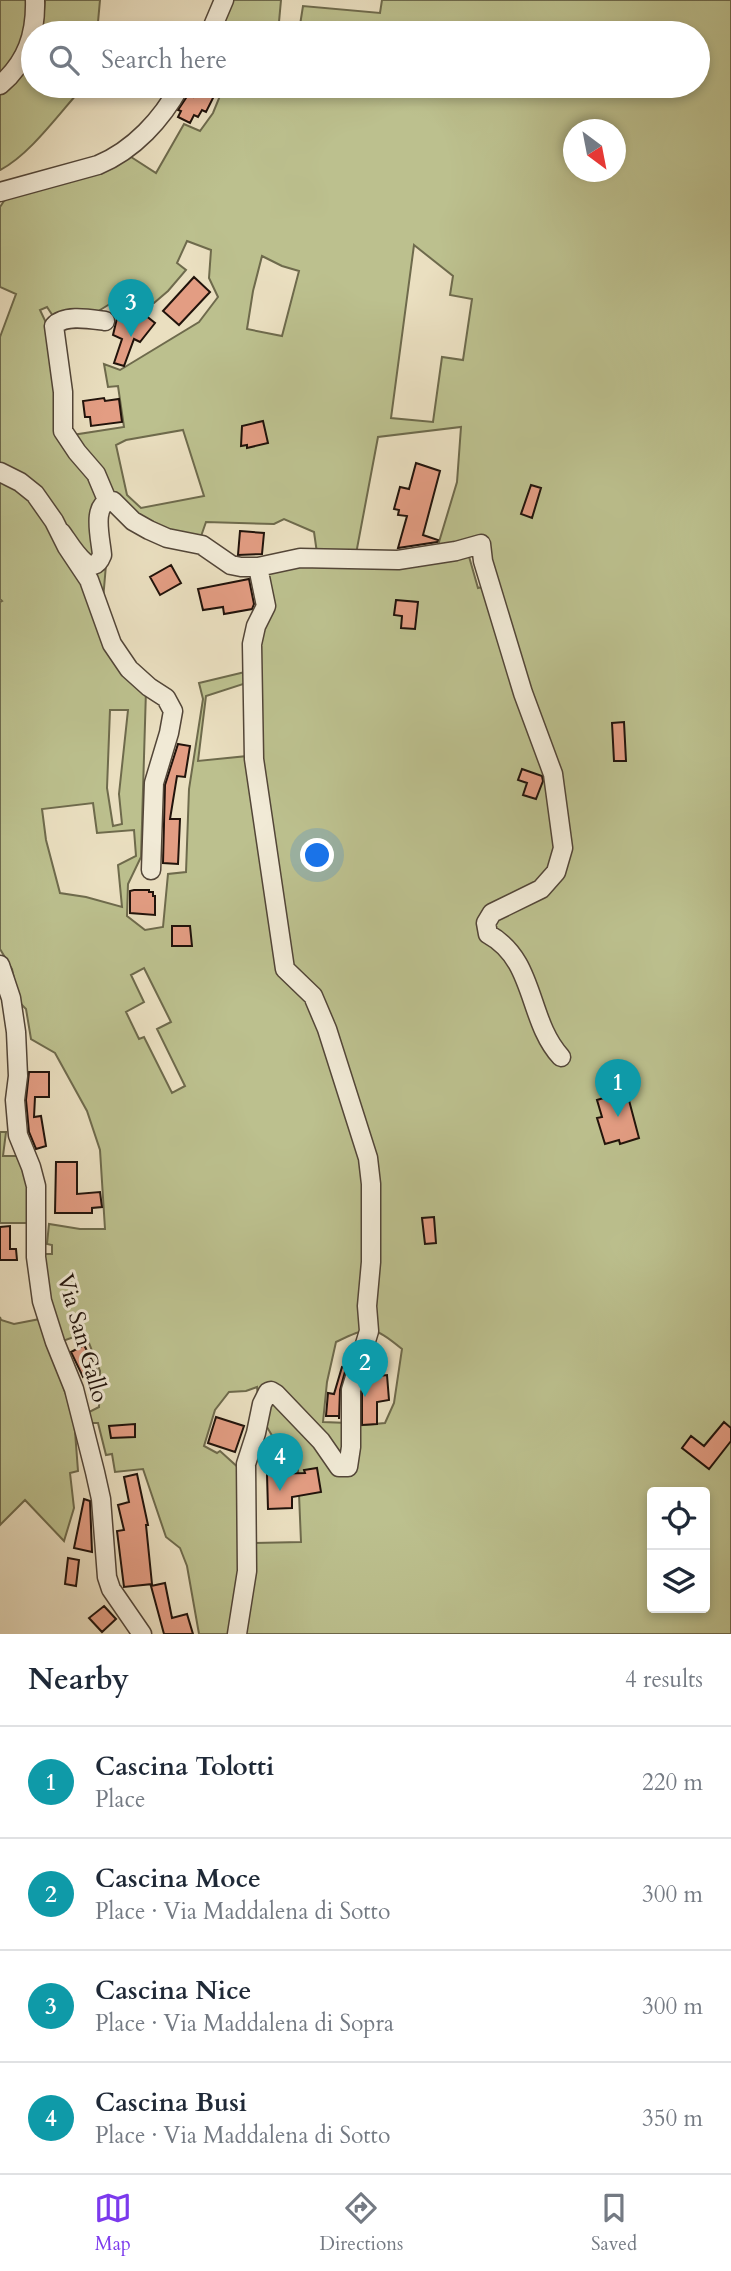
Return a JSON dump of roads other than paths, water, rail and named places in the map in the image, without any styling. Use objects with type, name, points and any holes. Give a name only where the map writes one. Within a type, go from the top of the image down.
[{"type":"street","points":[[34,21],[35,0]]},
{"type":"street","points":[[215,21],[224,0]]},
{"type":"street","points":[[0,85],[21,62]]},
{"type":"street","points":[[0,192],[111,160],[138,140],[172,98]]},
{"type":"street","points":[[44,309],[54,326],[63,392],[63,430],[76,452],[96,474],[107,500]]},
{"type":"street","points":[[54,326],[58,321],[66,319],[105,321]]},
{"type":"street","points":[[0,472],[20,482],[34,494],[82,561],[94,565],[100,561]]},
{"type":"street","points":[[91,587],[102,555],[98,513],[107,500],[113,500],[133,522],[167,538],[202,545],[231,565],[258,567],[300,558],[391,560],[456,551],[481,544],[483,561],[523,693],[553,774],[563,848],[556,872],[541,889],[492,913],[486,923],[488,934],[500,941],[525,975],[540,1024],[561,1058]]},
{"type":"street","points":[[61,532],[91,587],[112,644],[129,669],[166,698],[173,711],[154,783],[151,870]]},
{"type":"street","points":[[237,1634],[247,1571],[246,1464],[262,1404],[268,1392],[276,1394],[321,1441],[335,1463],[348,1467],[351,1447],[351,1390],[369,1331],[367,1306],[371,1262],[371,1184],[368,1158],[337,1059],[313,996],[285,969],[254,759],[252,644],[256,626],[266,606],[258,567]]},
{"type":"street","name":"Via San Gallo","points":[[0,965],[11,998],[16,1031],[18,1076],[15,1100],[18,1135],[32,1167],[36,1186],[36,1256],[42,1301],[74,1389],[96,1472],[104,1525],[107,1577],[111,1589],[142,1634]]},
{"type":"place","name":"Cascina Nice","points":[[131,337]]},
{"type":"place","name":"Cascina Tolotti","points":[[618,1117]]},
{"type":"place","name":"Cascina Moce","points":[[365,1397]]},
{"type":"place","name":"Cascina Busi","points":[[280,1491]]}]
